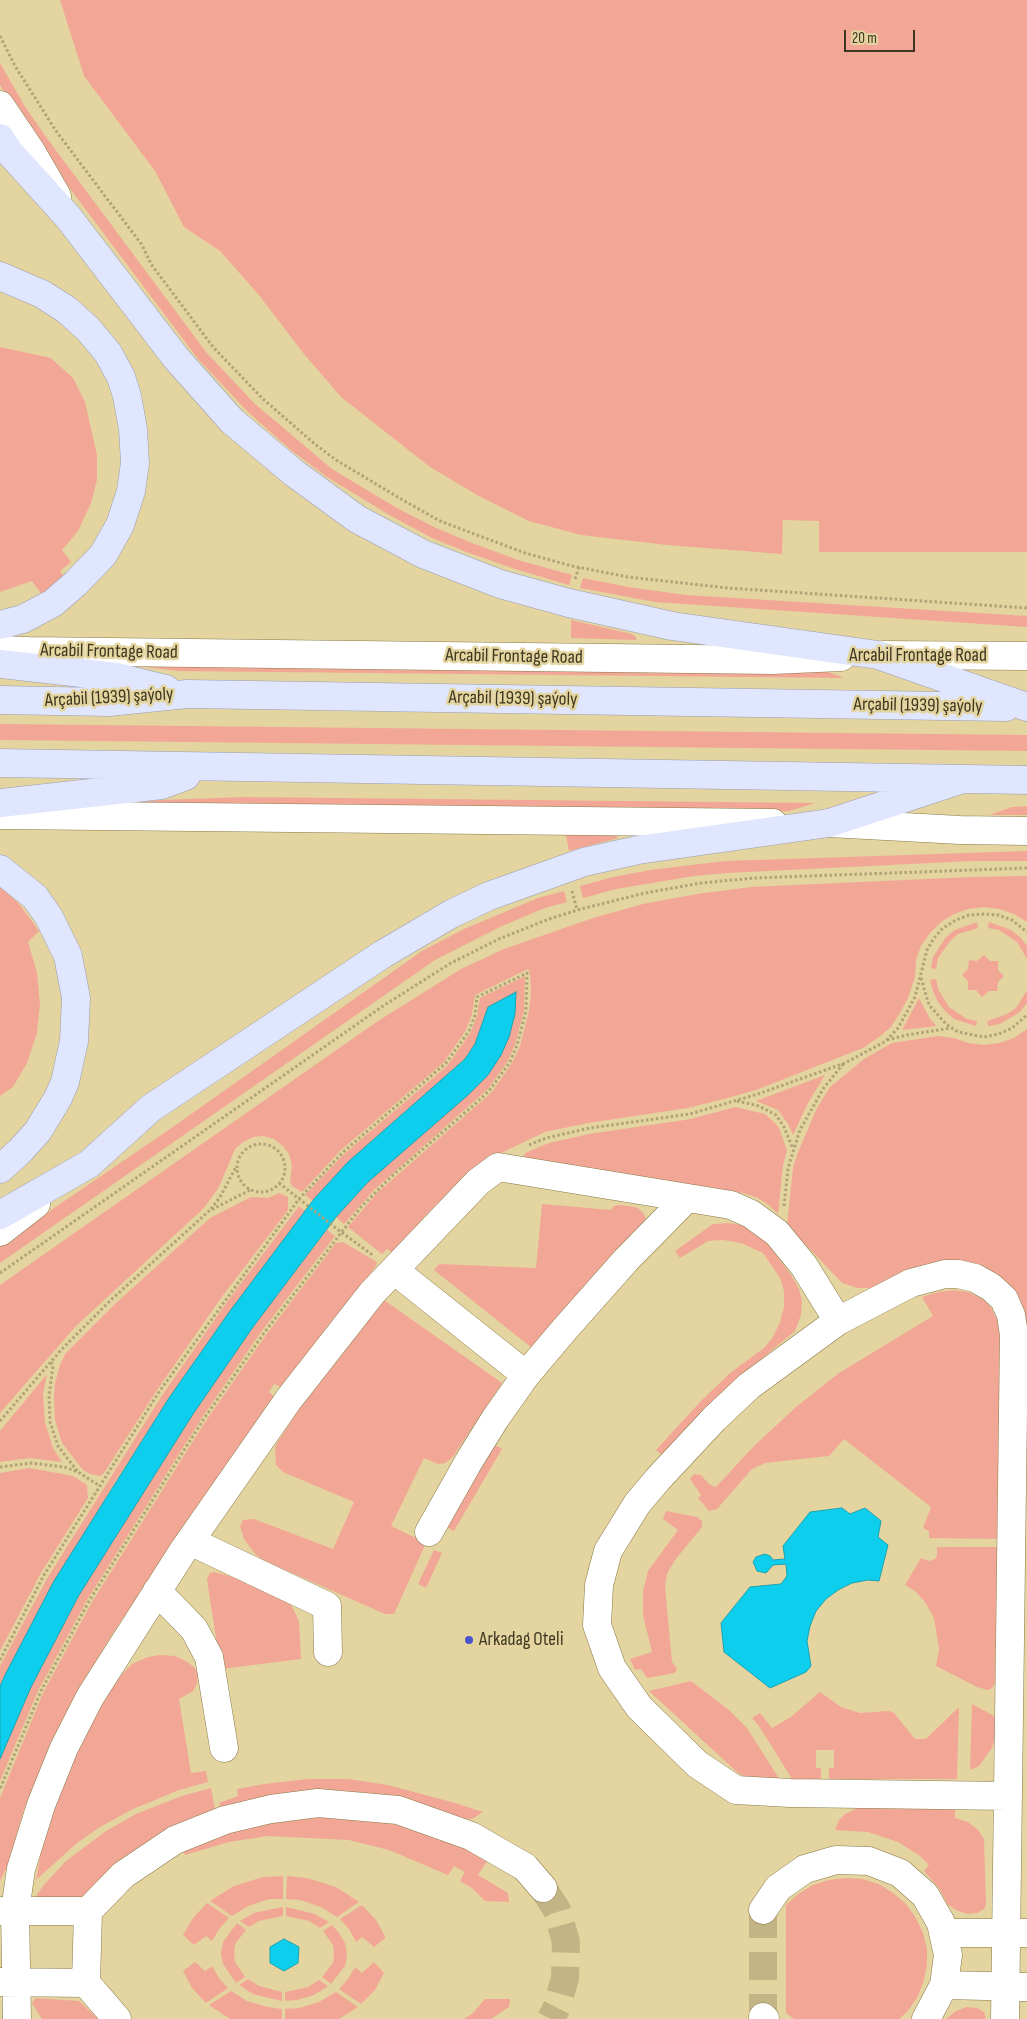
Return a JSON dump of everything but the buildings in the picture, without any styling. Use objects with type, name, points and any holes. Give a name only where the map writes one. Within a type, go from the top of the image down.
[{"type":"main road","points":[[0,138],[10,153],[68,217],[176,358],[232,421],[294,473],[357,519],[423,554],[500,584],[569,603],[672,626],[878,655],[1027,708]]},
{"type":"main road","points":[[0,276],[42,294],[67,310],[88,329],[108,353],[127,396],[133,429],[135,463],[131,492],[120,525],[103,554],[75,584],[52,603],[22,619],[0,626]]},
{"type":"main road","points":[[0,664],[116,677],[187,694]]},
{"type":"main road","name":"Arçabil (1939) şaýoly","points":[[0,700],[109,702],[187,694],[1027,708]]},
{"type":"main road","points":[[0,763],[207,768],[1027,780]]},
{"type":"main road","points":[[0,803],[162,785],[207,768]]},
{"type":"main road","points":[[0,1215],[89,1164],[152,1108],[404,941],[451,914],[489,896],[584,862],[638,850],[829,823],[962,780]]},
{"type":"main road","points":[[0,868],[35,897],[49,917],[68,956],[76,998],[76,1019],[72,1050],[65,1082],[58,1098],[51,1113],[38,1131],[0,1169]]},
{"type":"street","points":[[0,105],[31,151],[68,217]]},
{"type":"street","name":"Arcabil Frontage Road","points":[[0,650],[773,660],[878,655],[1027,656]]},
{"type":"street","points":[[0,815],[829,823],[960,830],[1027,831]]},
{"type":"street","points":[[0,1232],[89,1164]]},
{"type":"street","points":[[17,2019],[8,1982],[7,1911],[17,1888],[27,1846],[41,1805],[64,1748],[90,1696],[190,1540],[289,1399],[372,1293],[478,1182],[498,1167],[730,1205],[752,1214],[777,1233],[804,1266],[838,1321]]},
{"type":"street","points":[[429,1532],[494,1419],[526,1375],[589,1302],[686,1199]]},
{"type":"street","points":[[394,1270],[526,1375]]},
{"type":"street","points":[[1005,2019],[1008,1796],[1014,1334],[1011,1315],[1004,1300],[991,1287],[975,1278],[958,1274],[945,1274],[911,1283],[838,1321],[749,1386],[658,1479],[637,1504],[608,1551],[598,1585],[597,1625],[612,1668],[639,1707],[696,1764],[736,1790],[790,1794],[1008,1796]]},
{"type":"street","points":[[190,1540],[327,1606],[328,1652]]},
{"type":"street","points":[[157,1591],[194,1629],[209,1657],[224,1748]]},
{"type":"street","points":[[117,2019],[86,1982],[88,1911],[123,1875],[175,1840],[226,1820],[271,1809],[318,1803],[398,1810],[470,1836],[525,1867],[543,1888]]},
{"type":"street","points":[[763,1910],[778,1888],[804,1869],[836,1860],[869,1861],[900,1873],[925,1895],[944,1932],[948,1955],[944,1985],[926,2019]]},
{"type":"street","points":[[7,1911],[88,1911]]},
{"type":"street","points":[[944,1932],[1027,1933]]},
{"type":"street","points":[[8,1982],[86,1982]]},
{"type":"street","points":[[944,1985],[1027,1987]]},
{"type":"path","points":[[0,36],[34,99],[142,245],[152,264],[213,346],[263,399],[316,445],[336,460],[401,499],[432,516],[474,535],[526,553],[628,577],[691,585],[1027,608]]},
{"type":"path","points":[[569,603],[579,567]]},
{"type":"path","points":[[0,1273],[383,1006],[451,963],[499,939],[549,919],[645,893],[755,878],[1027,868]]},
{"type":"path","points":[[886,1041],[907,1014],[921,978],[927,950],[943,928],[969,915],[998,915],[1012,920],[1027,932]]},
{"type":"path","points":[[0,1660],[44,1575],[159,1392],[300,1199],[342,1153],[446,1064],[469,1031],[475,1015],[477,997],[527,973],[528,991],[522,1030],[510,1062],[499,1078],[476,1103],[375,1192],[341,1232],[264,1333],[203,1420],[94,1593],[41,1691],[0,1789]]},
{"type":"path","points":[[921,978],[929,1005],[946,1024],[969,1035],[984,1037],[999,1034],[1012,1028],[1027,1015]]},
{"type":"path","points":[[498,1167],[518,1150],[546,1138],[590,1128],[690,1114],[736,1101],[844,1063],[886,1041],[915,1033],[952,1028]]},
{"type":"path","points":[[777,1233],[782,1220],[788,1168],[793,1149],[812,1106],[844,1063]]},
{"type":"path","points":[[736,1101],[759,1106],[776,1116],[784,1127],[793,1149]]},
{"type":"path","points":[[0,1422],[80,1330],[209,1211],[220,1197],[236,1167],[238,1158],[244,1150],[252,1145],[262,1144],[271,1146],[279,1152],[284,1160],[285,1170],[280,1183],[269,1192],[260,1193],[242,1185],[237,1176],[236,1167]]},
{"type":"path","points":[[280,1183],[334,1227],[394,1270]]},
{"type":"path","points":[[209,1211],[250,1190]]},
{"type":"path","points":[[51,1362],[53,1366],[49,1396],[51,1427],[58,1446],[78,1472]]},
{"type":"path","points":[[0,1468],[15,1464],[64,1467],[78,1472],[100,1486]]},
{"type":"shaded area","points":[[60,0],[1027,0],[1027,552],[819,552],[819,521],[783,520],[782,554],[667,545],[581,535],[529,521],[477,495],[430,467],[341,397],[304,354],[258,294],[220,251],[184,227],[155,171],[84,76]]},
{"type":"shaded area","points":[[0,63],[24,105],[46,137],[206,352],[255,404],[332,469],[395,507],[436,528],[472,543],[518,560],[572,575],[569,585],[469,553],[432,538],[391,516],[327,477],[292,451],[248,412],[198,359],[62,178],[16,112],[0,85]]},
{"type":"shaded area","points":[[0,347],[51,358],[73,378],[85,402],[97,455],[97,480],[91,503],[78,531],[62,550],[71,562],[60,571],[65,578],[42,595],[32,581],[0,592]]},
{"type":"shaded area","points":[[583,578],[628,587],[686,595],[1027,616],[1027,627],[655,602],[580,588]]},
{"type":"shaded area","points":[[571,620],[632,634],[636,637],[636,640],[571,638]]},
{"type":"shaded area","points":[[135,666],[818,668],[844,678],[178,671]]},
{"type":"shaded area","points":[[0,724],[1027,735],[1027,751],[0,740]]},
{"type":"shaded area","points":[[244,797],[815,803],[789,811],[767,812],[106,805],[106,802]]},
{"type":"shaded area","points":[[1027,806],[1027,815],[989,815],[1012,807]]},
{"type":"shaded area","points":[[566,835],[616,835],[618,838],[569,851]]},
{"type":"shaded area","points":[[1027,851],[1027,861],[972,861],[694,876],[616,889],[583,898],[580,886],[650,870],[725,861]]},
{"type":"shaded area","points":[[1027,876],[1027,922],[1014,914],[984,907],[968,909],[954,914],[941,922],[921,946],[916,960],[915,977],[908,998],[900,1013],[891,1027],[863,1048],[756,1090],[724,1099],[688,1108],[588,1123],[545,1132],[501,1153],[464,1177],[425,1216],[394,1254],[387,1249],[382,1254],[348,1227],[377,1193],[492,1092],[512,1063],[520,1046],[529,1011],[531,991],[528,969],[475,995],[472,1014],[466,1030],[444,1062],[340,1151],[302,1192],[292,1186],[290,1181],[292,1165],[289,1154],[274,1139],[264,1136],[253,1137],[235,1149],[219,1187],[204,1208],[76,1326],[0,1413],[0,1285],[378,1021],[461,969],[504,949],[593,918],[643,904],[697,894],[751,887]]},
{"type":"shaded area","points":[[0,885],[20,905],[39,931],[28,942],[37,973],[40,1004],[37,1033],[27,1063],[13,1087],[0,1096]]},
{"type":"shaded area","points":[[564,891],[567,902],[542,909],[500,927],[435,960],[0,1263],[0,1245],[170,1129],[422,951],[464,929],[538,898]]},
{"type":"shaded area","points":[[977,922],[978,928],[958,934],[950,941],[938,958],[936,969],[931,968],[933,957],[946,937],[955,930]]},
{"type":"shaded area","points":[[989,922],[1011,930],[1021,938],[1027,946],[1027,959],[1017,942],[999,930],[988,928]]},
{"type":"shaded area","points":[[984,955],[990,961],[998,961],[998,970],[1004,976],[998,982],[997,991],[989,991],[982,997],[976,990],[968,990],[968,981],[962,975],[968,969],[969,960],[977,961]]},
{"type":"shaded area","points":[[525,976],[524,1011],[515,1044],[508,1061],[488,1089],[374,1190],[344,1224],[336,1217],[368,1182],[501,1055],[513,1023],[516,993],[488,1007],[475,1044],[465,1059],[348,1162],[313,1201],[305,1195],[343,1155],[447,1066],[471,1032],[480,998]]},
{"type":"shaded area","points":[[936,979],[938,989],[949,1007],[967,1019],[977,1021],[976,1026],[954,1019],[945,1011],[933,991],[930,980]]},
{"type":"shaded area","points":[[1027,990],[1027,1003],[1020,1012],[1000,1024],[988,1026],[987,1021],[1007,1014],[1016,1008]]},
{"type":"shaded area","points":[[919,998],[930,1019],[937,1026],[902,1030]]},
{"type":"shaded area","points":[[1027,1029],[1027,1330],[1025,1312],[1018,1297],[1001,1280],[872,1288],[857,1288],[842,1283],[787,1225],[793,1168],[817,1108],[830,1087],[864,1059],[892,1043],[938,1036],[984,1045],[1014,1038]]},
{"type":"shaded area","points":[[825,1075],[808,1103],[793,1135],[778,1110],[756,1101]]},
{"type":"shaded area","points":[[735,1107],[765,1114],[779,1128],[787,1150],[783,1166],[778,1214],[758,1198],[743,1193],[525,1159],[524,1156],[525,1153],[549,1143],[589,1134],[691,1119]]},
{"type":"shaded area","points":[[279,1193],[288,1197],[288,1210],[221,1298],[157,1390],[104,1473],[100,1476],[83,1470],[62,1443],[55,1420],[55,1383],[65,1354],[115,1304],[210,1218],[251,1197],[268,1198]]},
{"type":"shaded area","points":[[542,1204],[611,1210],[614,1206],[630,1206],[638,1208],[644,1214],[646,1220],[644,1225],[532,1348],[434,1270],[439,1264],[536,1268]]},
{"type":"shaded area","points":[[299,1206],[305,1211],[230,1311],[169,1398],[110,1490],[0,1686],[0,1666],[48,1577],[163,1394],[227,1302]]},
{"type":"shaded area","points":[[713,1224],[744,1225],[757,1232],[771,1248],[799,1289],[802,1301],[801,1315],[795,1331],[737,1379],[664,1457],[656,1450],[700,1402],[730,1373],[764,1348],[773,1337],[780,1322],[784,1307],[784,1291],[780,1278],[763,1253],[741,1243],[723,1240],[708,1241],[680,1258],[675,1251]]},
{"type":"shaded area","points":[[327,1230],[335,1236],[261,1332],[201,1419],[87,1600],[38,1691],[0,1781],[0,1759],[31,1687],[79,1595],[193,1414],[253,1327]]},
{"type":"shaded area","points":[[343,1242],[377,1262],[376,1266],[280,1387],[274,1384],[269,1392],[274,1396],[111,1636],[73,1700],[46,1756],[23,1813],[9,1863],[0,1881],[0,1798],[43,1693],[92,1602],[205,1422],[266,1335],[336,1243]]},
{"type":"shaded area","points":[[955,1290],[968,1292],[981,1298],[990,1306],[997,1319],[1000,1332],[997,1539],[929,1538],[929,1531],[923,1528],[931,1507],[844,1439],[829,1456],[765,1463],[752,1469],[717,1509],[709,1511],[698,1498],[701,1495],[690,1479],[694,1474],[701,1475],[708,1483],[714,1487],[717,1486],[753,1447],[796,1407],[839,1373],[933,1316],[922,1297],[938,1292]]},
{"type":"shaded area","points":[[384,1300],[502,1383],[452,1458],[445,1463],[438,1464],[424,1458],[391,1526],[426,1543],[394,1614],[385,1614],[265,1561],[256,1555],[244,1539],[240,1526],[243,1520],[254,1519],[333,1549],[354,1502],[283,1472],[276,1465],[276,1445],[304,1401]]},
{"type":"shaded area","points":[[47,1374],[43,1394],[45,1422],[53,1448],[62,1462],[30,1458],[0,1462],[0,1431]]},
{"type":"shaded area","points":[[495,1445],[502,1449],[454,1531],[447,1527]]},
{"type":"shaded area","points":[[30,1468],[73,1476],[87,1485],[88,1498],[41,1573],[0,1651],[0,1473]]},
{"type":"shaded area","points":[[666,1511],[697,1517],[702,1521],[702,1527],[675,1560],[667,1574],[665,1587],[672,1662],[677,1669],[675,1673],[647,1678],[641,1669],[635,1670],[630,1659],[652,1652],[643,1615],[643,1591],[648,1571],[678,1530],[663,1519]]},
{"type":"shaded area","points":[[937,1547],[997,1547],[995,1683],[988,1690],[977,1687],[936,1666],[939,1649],[934,1618],[925,1602],[915,1591],[905,1585],[921,1558],[929,1561],[935,1559]]},
{"type":"shaded area","points":[[434,1550],[442,1553],[426,1588],[418,1584]]},
{"type":"shaded area","points":[[214,1572],[233,1577],[279,1596],[291,1605],[299,1621],[301,1659],[221,1669],[207,1579],[210,1573]]},
{"type":"shaded area","points":[[160,1655],[175,1656],[186,1661],[195,1668],[198,1674],[197,1684],[193,1691],[179,1699],[191,1773],[206,1771],[208,1782],[179,1790],[131,1810],[100,1827],[77,1843],[36,1880],[42,1846],[59,1793],[83,1739],[109,1691],[132,1664],[148,1657]]},
{"type":"shaded area","points":[[691,1681],[729,1710],[747,1728],[780,1780],[748,1778],[738,1773],[649,1691]]},
{"type":"shaded area","points":[[820,1692],[841,1707],[860,1713],[889,1711],[894,1713],[915,1739],[926,1739],[959,1707],[957,1779],[829,1779],[829,1768],[834,1768],[834,1750],[816,1750],[816,1768],[821,1768],[821,1779],[792,1779],[752,1718],[760,1713],[772,1728],[791,1717]]},
{"type":"shaded area","points":[[972,1704],[994,1716],[996,1722],[992,1748],[979,1766],[970,1770]]},
{"type":"shaded area","points":[[308,1779],[348,1779],[388,1785],[483,1812],[472,1819],[464,1819],[222,1812],[219,1803],[238,1796],[237,1789]]},
{"type":"shaded area","points":[[211,1788],[215,1810],[81,1903],[34,1899],[66,1861],[106,1831],[136,1814],[182,1796]]},
{"type":"shaded area","points":[[862,1806],[955,1806],[955,1818],[968,1822],[978,1830],[984,1839],[986,1905],[984,1909],[977,1913],[967,1914],[948,1905],[939,1888],[924,1871],[929,1865],[920,1856],[898,1842],[868,1832],[835,1830],[839,1820],[845,1814]]},
{"type":"shaded area","points":[[311,1815],[396,1823],[472,1851],[488,1860],[478,1875],[508,1893],[509,1902],[485,1901],[472,1888],[460,1881],[465,1872],[454,1866],[448,1875],[389,1850],[349,1840],[268,1836],[229,1842],[185,1855],[183,1851],[229,1831],[268,1821]]},
{"type":"shaded area","points":[[283,1876],[283,1899],[269,1899],[248,1906],[232,1916],[210,1901],[234,1886],[263,1877]]},
{"type":"shaded area","points":[[287,1876],[307,1878],[336,1887],[359,1902],[337,1917],[321,1907],[300,1900],[286,1899]]},
{"type":"shaded area","points":[[845,1878],[862,1879],[879,1884],[893,1893],[906,1904],[916,1918],[923,1933],[927,1949],[927,1966],[923,1983],[917,1998],[907,2012],[899,2019],[794,2019],[786,2013],[786,1905],[798,1894],[813,1885]]},
{"type":"shaded area","points":[[207,1903],[229,1918],[212,1941],[206,1936],[194,1945],[183,1935],[193,1918]]},
{"type":"shaded area","points":[[362,1905],[376,1920],[385,1936],[374,1947],[362,1937],[356,1942],[349,1929],[340,1919]]},
{"type":"shaded area","points":[[283,1907],[283,1916],[259,1921],[249,1927],[240,1921],[254,1913]]},
{"type":"shaded area","points":[[286,1907],[315,1914],[329,1922],[320,1928],[309,1921],[286,1916]]},
{"type":"shaded area","points":[[237,1923],[246,1930],[235,1944],[235,1962],[245,1977],[236,1983],[223,1964],[221,1953],[223,1942]]},
{"type":"shaded area","points":[[332,1925],[345,1943],[347,1955],[345,1966],[331,1984],[322,1977],[333,1963],[333,1945],[323,1931]]},
{"type":"shaded area","points":[[195,1962],[205,1971],[212,1966],[228,1988],[206,2003],[192,1988],[183,1971]]},
{"type":"shaded area","points":[[374,1962],[384,1973],[375,1990],[361,2004],[339,1989],[355,1967],[362,1973]]},
{"type":"shaded area","points":[[248,1979],[259,1986],[282,1992],[282,2001],[253,1994],[239,1985]]},
{"type":"shaded area","points":[[319,1980],[328,1986],[314,1995],[285,2001],[285,1992],[308,1987]]},
{"type":"shaded area","points":[[231,1991],[247,2001],[282,2009],[282,2019],[230,2019],[209,2005]]},
{"type":"shaded area","points":[[336,1992],[358,2007],[339,2019],[285,2019],[285,2009],[299,2008],[319,2002]]},
{"type":"shaded area","points":[[36,1998],[79,2001],[98,2019],[42,2019],[32,2003]]},
{"type":"shaded area","points":[[485,1999],[510,1999],[509,2007],[491,2019],[464,2019],[473,2013]]},
{"type":"shaded area","points":[[967,2007],[977,2008],[984,2012],[986,2019],[946,2019],[956,2011]]},
{"type":"water","points":[[516,992],[515,1014],[509,1037],[501,1055],[488,1075],[468,1095],[368,1182],[336,1217],[253,1327],[193,1414],[79,1595],[31,1687],[0,1759],[0,1686],[5,1675],[54,1581],[169,1398],[230,1311],[314,1199],[348,1162],[465,1059],[475,1044],[488,1007]]},
{"type":"water","points":[[842,1508],[850,1514],[865,1508],[881,1521],[878,1537],[888,1545],[879,1581],[868,1580],[852,1583],[826,1599],[816,1611],[810,1626],[807,1641],[811,1666],[806,1672],[770,1688],[724,1652],[721,1623],[750,1587],[781,1584],[787,1576],[786,1564],[773,1565],[766,1573],[757,1571],[753,1562],[756,1557],[765,1554],[773,1560],[785,1559],[783,1546],[810,1512]]},
{"type":"water","points":[[284,1939],[299,1947],[298,1963],[284,1971],[270,1963],[270,1947]]},
{"type":"tunnel","points":[[543,1888],[557,1910],[566,1942],[565,1978],[557,2007],[551,2019]]},
{"type":"tunnel","points":[[763,1910],[763,2017]]},
{"type":"place","name":"Arkadag Oteli","points":[[469,1640]]}]
